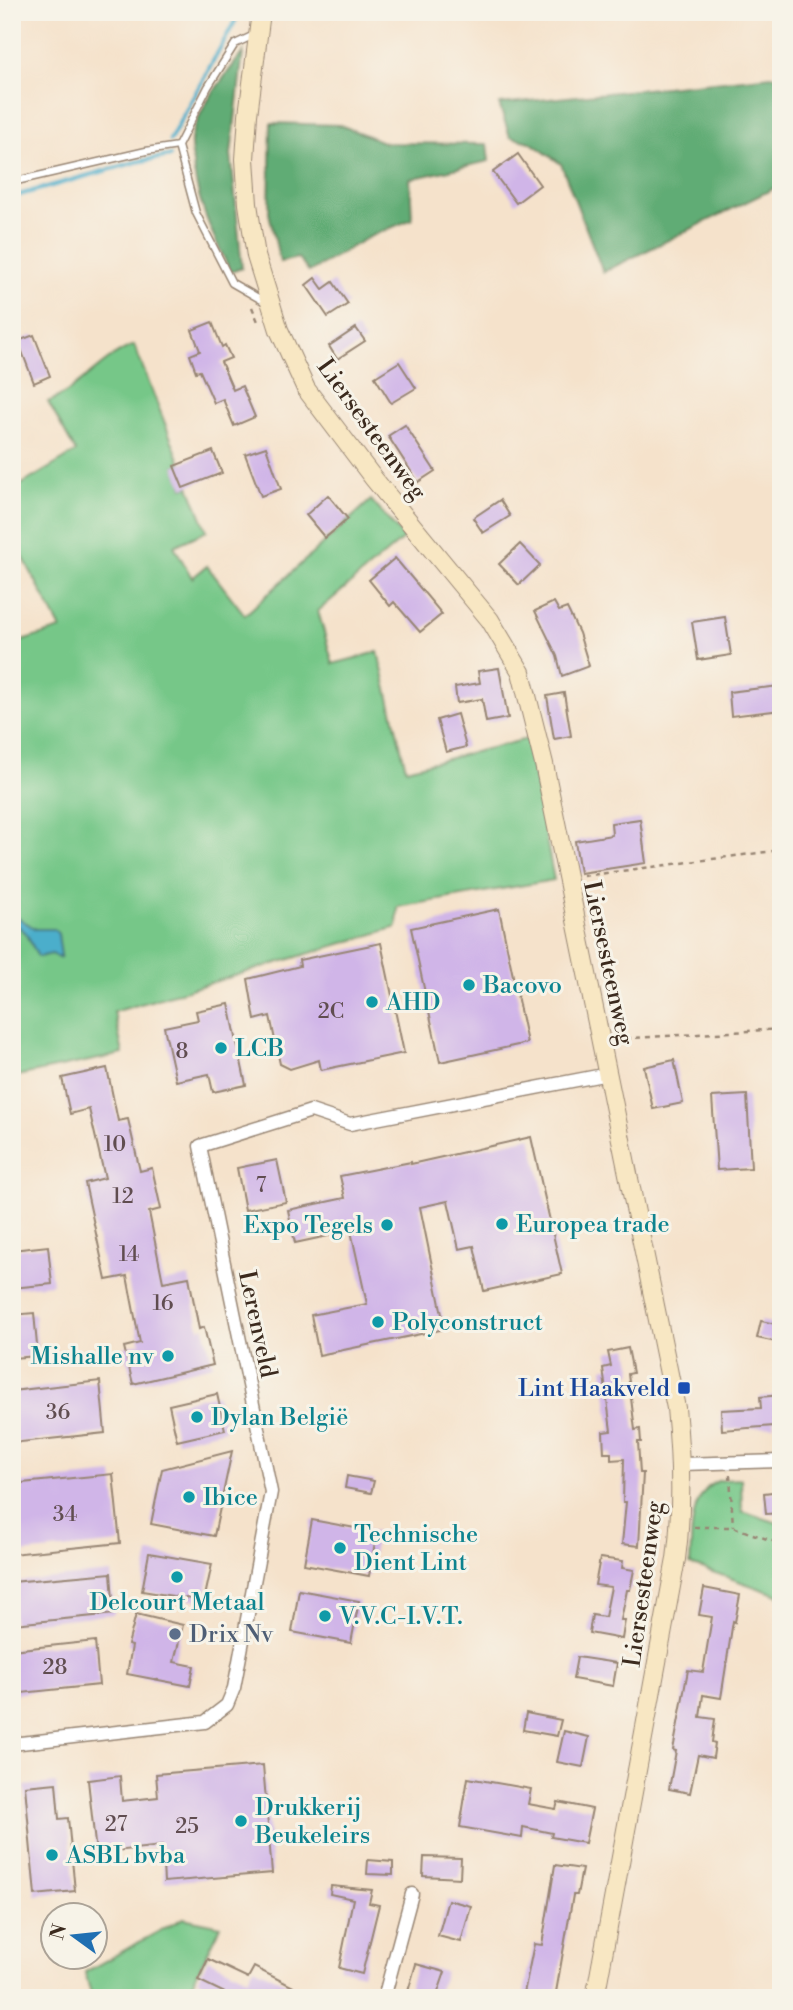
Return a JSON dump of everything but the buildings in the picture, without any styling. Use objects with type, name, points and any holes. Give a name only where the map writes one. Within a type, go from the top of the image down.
[{"type":"street","name":"Liersesteenweg","points":[[261,12],[245,159],[254,243],[269,303],[306,389],[374,479],[491,620],[521,672],[544,764],[676,1408],[682,1464],[680,1527],[595,1998]]},
{"type":"street","name":"Lerenveld","points":[[12,1744],[205,1723],[227,1705],[234,1688],[271,1492],[200,1146],[311,1111],[350,1124],[608,1074]]},
{"type":"street","points":[[682,1464],[781,1461]]},
{"type":"street","points":[[384,1998],[412,1894]]},
{"type":"lane","points":[[259,33],[235,44],[208,87],[178,146],[196,213],[232,283],[269,303]]},
{"type":"lane","points":[[12,182],[178,146]]},
{"type":"path","points":[[566,878],[781,850]]},
{"type":"path","points":[[601,1044],[616,1039],[781,1029]]},
{"type":"path","points":[[729,1464],[733,1527]]},
{"type":"path","points":[[680,1527],[733,1527],[781,1544]]},
{"type":"green space","points":[[243,52],[231,154],[242,268],[231,272],[201,201],[191,142],[196,123],[208,101]]},
{"type":"green space","points":[[781,75],[781,185],[603,272],[561,164],[530,142],[510,137],[499,104]]},
{"type":"green space","points":[[271,123],[340,125],[386,143],[487,144],[489,161],[410,179],[412,219],[369,237],[309,272],[298,258],[280,262],[269,213]]},
{"type":"green space","points":[[134,345],[181,464],[175,466],[183,488],[189,486],[207,531],[174,546],[192,578],[207,566],[245,615],[371,500],[404,538],[318,611],[333,664],[378,652],[406,769],[527,739],[554,880],[398,907],[397,927],[114,1012],[123,1054],[12,1077],[12,644],[61,629],[12,536],[12,490],[76,452],[48,402]]},
{"type":"green space","points":[[741,1479],[742,1511],[781,1524],[781,1596],[690,1564],[692,1529],[696,1506],[701,1496],[708,1487],[718,1481]]},
{"type":"green space","points":[[183,1918],[221,1926],[188,1992],[180,1998],[92,1998],[85,1972],[108,1972],[108,1959]]},
{"type":"water","points":[[12,914],[36,929],[54,929],[58,934],[61,956],[59,958],[52,954],[38,957],[26,933],[12,921]]},
{"type":"waterway","points":[[170,140],[240,12]]},
{"type":"waterway","points":[[12,197],[136,162],[170,156]]},
{"type":"place","name":"Bacovo","points":[[469,985]]},
{"type":"place","name":"AHD","points":[[372,1002]]},
{"type":"place","name":"LCB","points":[[221,1048]]},
{"type":"place","name":"Europea trade","points":[[502,1224]]},
{"type":"place","name":"Expo Tegels","points":[[387,1225]]},
{"type":"place","name":"Polyconstruct","points":[[378,1322]]},
{"type":"place","name":"Mishalle nv","points":[[168,1356]]},
{"type":"place","name":"Lint Haakveld","points":[[684,1388]]},
{"type":"place","name":"Dylan België","points":[[197,1417]]},
{"type":"place","name":"Ibice","points":[[189,1497]]},
{"type":"place","name":"Technische Dient Lint","points":[[340,1548]]},
{"type":"place","name":"Delcourt Metaal","points":[[177,1577]]},
{"type":"place","name":"V.V.C-I.V.T.","points":[[325,1616]]},
{"type":"place","name":"Drix Nv","points":[[175,1634]]},
{"type":"place","name":"Drukkerij Beukeleirs","points":[[241,1821]]},
{"type":"place","name":"ASBL bvba","points":[[52,1855]]}]
